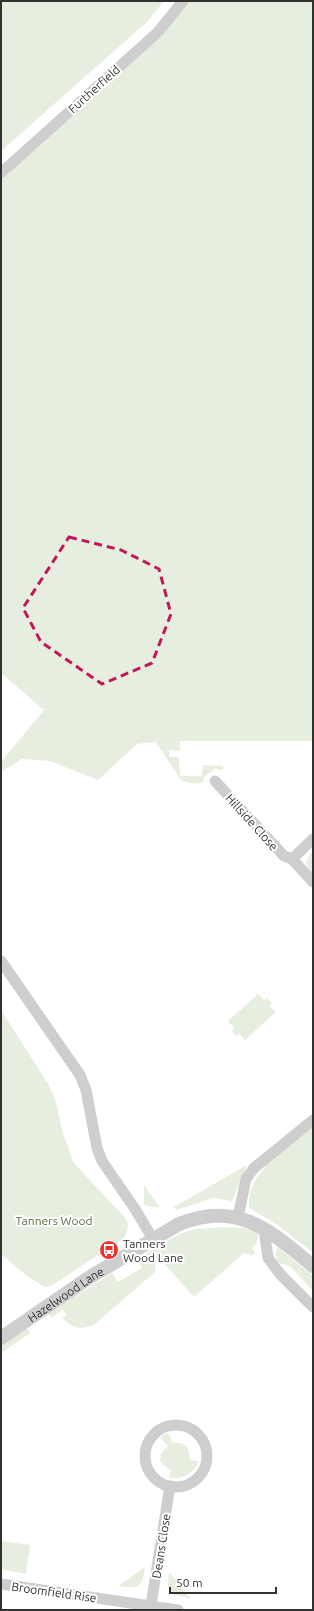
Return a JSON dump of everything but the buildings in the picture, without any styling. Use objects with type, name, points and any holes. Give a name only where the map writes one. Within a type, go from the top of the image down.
[{"type":"street","name":"Furtherfield","points":[[1,173],[158,32],[183,1]]},
{"type":"street","name":"Hillside Close","points":[[215,781],[284,856],[292,859],[313,882]]},
{"type":"street","points":[[292,859],[313,839]]},
{"type":"street","points":[[1,961],[80,1075],[84,1086],[97,1148],[102,1161],[135,1209],[153,1239]]},
{"type":"street","points":[[238,1218],[246,1179],[254,1168],[313,1120]]},
{"type":"street","name":"Hazelwood Lane","points":[[1,1338],[90,1277],[179,1224],[191,1219],[204,1216],[223,1215],[253,1222],[313,1266]]},
{"type":"street","points":[[264,1229],[268,1258],[280,1274],[313,1307]]},
{"type":"street","points":[[180,1425],[199,1435],[204,1444],[206,1460],[203,1470],[192,1483],[181,1486],[170,1486],[162,1484],[153,1477],[148,1470],[145,1460],[145,1451],[148,1442],[161,1428],[180,1425]]},
{"type":"street","name":"Deans Close","points":[[151,1605],[170,1486]]},
{"type":"street","name":"Broomfield Rise","points":[[1,1584],[178,1610]]},
{"type":"highlighted area","points":[[69,537],[121,550],[159,569],[171,614],[152,663],[102,684],[41,642],[23,608]]},
{"type":"green space","points":[[1,1],[164,1],[147,22],[1,151]]},
{"type":"green space","points":[[190,1],[313,1],[313,741],[180,741],[180,751],[169,750],[169,757],[179,757],[180,776],[202,776],[203,765],[218,765],[224,767],[220,770],[216,768],[204,777],[203,782],[197,783],[189,783],[181,780],[156,742],[137,744],[98,780],[50,761],[22,759],[1,772],[1,762],[44,710],[1,673],[1,180],[162,35]]},
{"type":"green space","points":[[313,849],[313,875],[306,862]]},
{"type":"green space","points":[[258,994],[264,1000],[267,998],[272,1003],[269,1006],[276,1012],[245,1040],[239,1034],[236,1036],[232,1031],[234,1028],[228,1021]]},
{"type":"green space","name":"Tanners Wood","points":[[1,1010],[48,1084],[55,1099],[63,1134],[74,1163],[126,1219],[128,1224],[127,1232],[124,1238],[51,1286],[45,1287],[27,1276],[1,1254]]},
{"type":"green space","points":[[313,1127],[313,1253],[278,1225],[249,1208],[249,1202],[255,1181],[266,1167],[264,1164]]},
{"type":"green space","points":[[247,1165],[232,1201],[213,1198],[176,1210],[174,1207]]},
{"type":"green space","points":[[144,1185],[160,1208],[144,1205]]},
{"type":"green space","points":[[223,1227],[244,1228],[255,1232],[258,1236],[257,1241],[252,1248],[255,1253],[253,1255],[244,1253],[194,1297],[159,1258],[156,1261],[155,1272],[95,1324],[81,1328],[70,1324],[62,1318],[67,1315],[63,1310],[51,1318],[48,1313],[112,1273],[118,1282],[142,1268],[136,1259],[181,1233],[195,1229]]},
{"type":"green space","points":[[277,1247],[313,1276],[313,1291],[290,1266],[277,1261]]},
{"type":"green space","points":[[27,1328],[30,1333],[1,1353],[1,1346]]},
{"type":"green space","points":[[168,1433],[173,1443],[181,1443],[186,1446],[189,1452],[190,1460],[199,1461],[190,1473],[183,1477],[169,1478],[171,1470],[160,1461],[161,1454],[168,1446],[160,1437]]},
{"type":"green space","points":[[1,1541],[30,1545],[26,1574],[1,1569]]},
{"type":"green space","points":[[145,1567],[141,1583],[138,1586],[118,1586]]},
{"type":"green space","points":[[169,1572],[191,1599],[172,1594],[168,1587]]},
{"type":"place","name":"Tanners Wood Lane","points":[[109,1250]]}]
